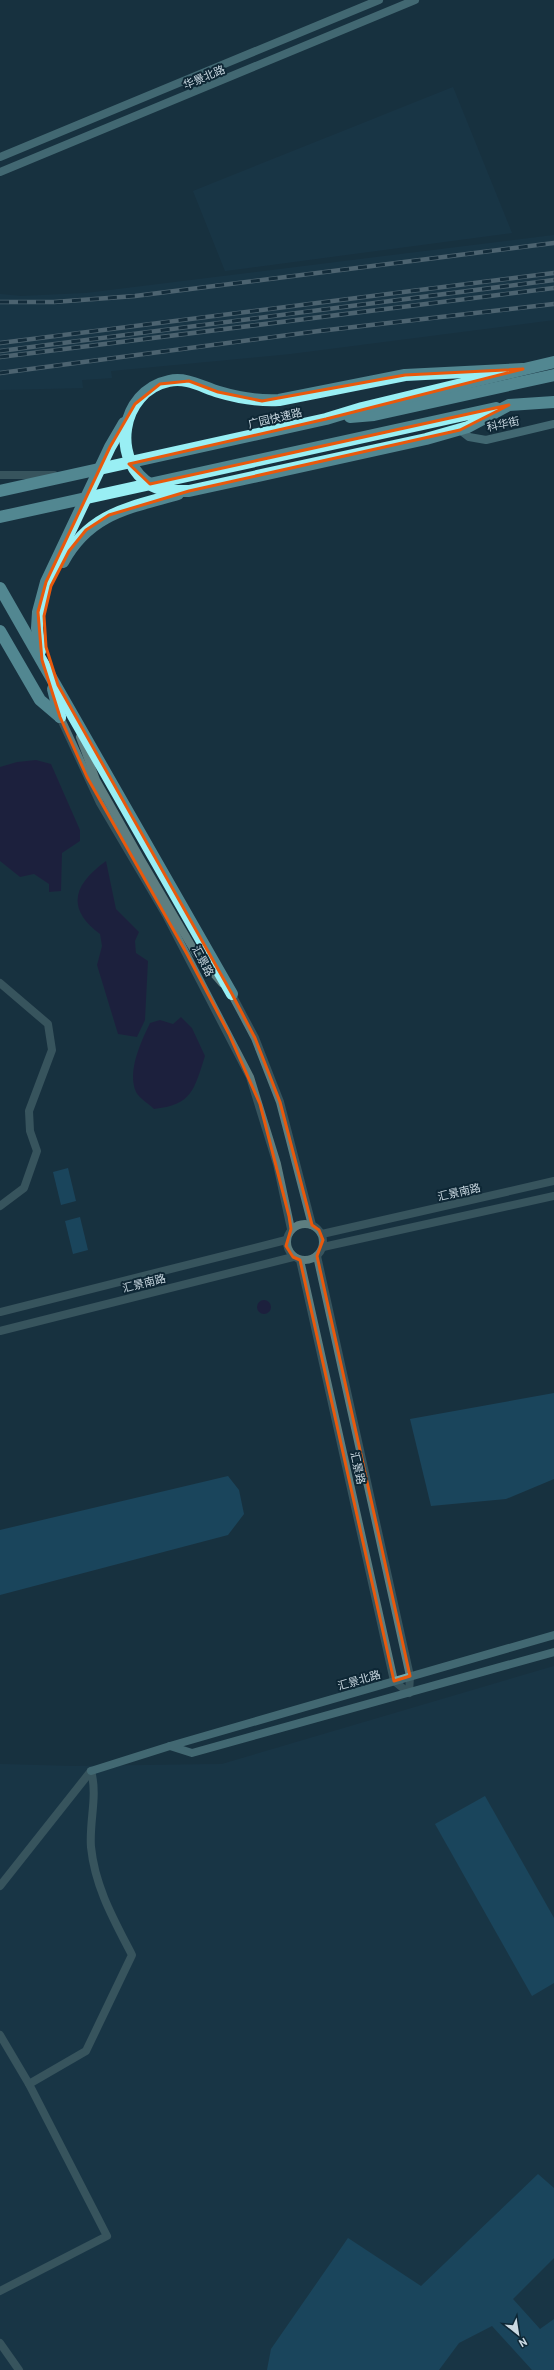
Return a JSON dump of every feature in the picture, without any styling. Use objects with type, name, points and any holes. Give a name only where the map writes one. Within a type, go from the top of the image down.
[{"type":"highway","name":"广园快速路","points":[[0,491],[326,419],[362,408],[554,362]]},
{"type":"highway","points":[[65,714],[48,678],[39,650],[37,628],[46,582],[110,447],[143,394],[169,381],[189,381],[218,392],[262,401],[279,400],[405,375],[523,369]]},
{"type":"highway","points":[[326,419],[374,415],[554,375]]},
{"type":"highway","points":[[0,517],[554,394]]},
{"type":"highway","points":[[42,606],[62,564],[72,547],[86,530],[109,515],[123,509],[189,491],[272,474],[460,430],[509,405],[554,402]]},
{"type":"highway","points":[[129,415],[125,446],[136,471],[157,488],[189,491]]},
{"type":"highway","points":[[0,588],[120,794],[232,994]]},
{"type":"highway","points":[[0,631],[40,700],[65,714]]},
{"type":"street","name":"华景北路","points":[[0,157],[379,0]]},
{"type":"street","name":"华景北路","points":[[0,172],[415,0]]},
{"type":"street","name":"科华街","points":[[460,430],[469,437],[486,440],[554,424]]},
{"type":"street","points":[[0,475],[78,475]]},
{"type":"street","points":[[65,714],[96,780],[195,952],[232,994],[255,1038],[280,1102],[312,1225],[322,1234],[323,1246],[317,1256],[312,1259],[297,1258],[286,1246],[286,1240],[291,1229],[301,1224],[312,1225]]},
{"type":"street","name":"汇景路","points":[[65,714],[100,803],[166,915],[250,1077],[277,1164],[291,1229]]},
{"type":"street","points":[[0,983],[48,1024],[52,1050],[29,1111],[30,1131],[37,1151],[24,1188],[0,1206]]},
{"type":"street","name":"汇景南路","points":[[322,1234],[554,1181]]},
{"type":"street","points":[[323,1246],[554,1196]]},
{"type":"street","name":"汇景南路","points":[[0,1312],[286,1240]]},
{"type":"street","name":"汇景路","points":[[317,1256],[410,1676],[409,1693]]},
{"type":"street","name":"汇景路","points":[[297,1258],[394,1681]]},
{"type":"street","name":"汇景南路","points":[[0,1331],[297,1258]]},
{"type":"street","name":"汇景北路","points":[[91,1771],[170,1746],[554,1634]]},
{"type":"street","points":[[170,1746],[192,1753],[554,1652]]},
{"type":"street","points":[[394,1681],[409,1693]]},
{"type":"street","points":[[0,1886],[91,1771]]},
{"type":"street","points":[[29,2084],[86,2051],[132,1955],[102,1897],[95,1871],[91,1846],[91,1820],[96,1786],[91,1771]]},
{"type":"street","points":[[0,2035],[29,2084],[107,2236],[0,2291]]},
{"type":"street","points":[[0,2343],[19,2370]]},
{"type":"highlighted area","points":[[523,369],[326,419],[129,464],[150,484],[509,405],[460,430],[189,491],[109,515],[86,530],[69,551],[51,586],[44,616],[46,647],[58,685],[232,994],[255,1038],[280,1102],[312,1225],[319,1230],[323,1240],[317,1256],[410,1676],[394,1681],[300,1260],[293,1257],[286,1246],[291,1229],[289,1216],[260,1104],[229,1034],[187,954],[87,777],[60,717],[42,660],[38,612],[46,582],[110,447],[135,404],[160,384],[189,381],[218,392],[262,401],[405,375]]},
{"type":"shaded area","points":[[453,87],[512,233],[225,271],[193,191]]},
{"type":"shaded area","points":[[554,235],[554,320],[290,354],[111,371],[112,378],[82,380],[83,388],[0,390],[0,294],[21,296],[86,293]]},
{"type":"shaded area","points":[[36,760],[51,764],[80,830],[80,841],[62,853],[61,891],[49,892],[49,884],[34,874],[20,877],[0,861],[0,767],[17,762]]},
{"type":"shaded area","points":[[106,861],[116,909],[139,932],[135,941],[136,953],[148,961],[145,1020],[137,1037],[118,1034],[97,965],[102,946],[100,934],[89,924],[82,915],[78,906],[78,896],[81,887],[87,878]]},
{"type":"shaded area","points":[[181,1017],[192,1028],[205,1056],[198,1078],[190,1094],[176,1104],[154,1109],[136,1092],[133,1075],[136,1057],[150,1023],[160,1020],[173,1024]]},
{"type":"shaded area","points":[[68,1168],[76,1201],[61,1205],[53,1172]]},
{"type":"shaded area","points":[[80,1217],[88,1250],[73,1254],[65,1221]]},
{"type":"shaded area","points":[[264,1300],[269,1302],[271,1307],[269,1312],[264,1314],[259,1312],[257,1307],[259,1302]]},
{"type":"shaded area","points":[[554,1393],[554,1479],[506,1499],[431,1506],[410,1419]]},
{"type":"shaded area","points":[[228,1476],[239,1490],[244,1514],[228,1535],[0,1595],[0,1530]]},
{"type":"shaded area","points":[[554,1666],[554,2370],[0,2370],[0,1764],[72,1766],[222,1764]]},
{"type":"shaded area","points":[[485,1796],[554,1918],[554,1983],[532,1996],[435,1824]]},
{"type":"shaded area","points":[[538,2174],[554,2188],[554,2258],[513,2299],[540,2329],[554,2319],[554,2370],[532,2370],[492,2326],[459,2343],[439,2370],[267,2370],[271,2349],[348,2238],[421,2286]]},
{"type":"railway","points":[[0,302],[54,302],[135,296],[554,243]]},
{"type":"railway","points":[[0,343],[554,273]]},
{"type":"railway","points":[[0,351],[554,280]]},
{"type":"railway","points":[[0,357],[554,288]]},
{"type":"railway","points":[[0,373],[319,331],[554,304]]}]
